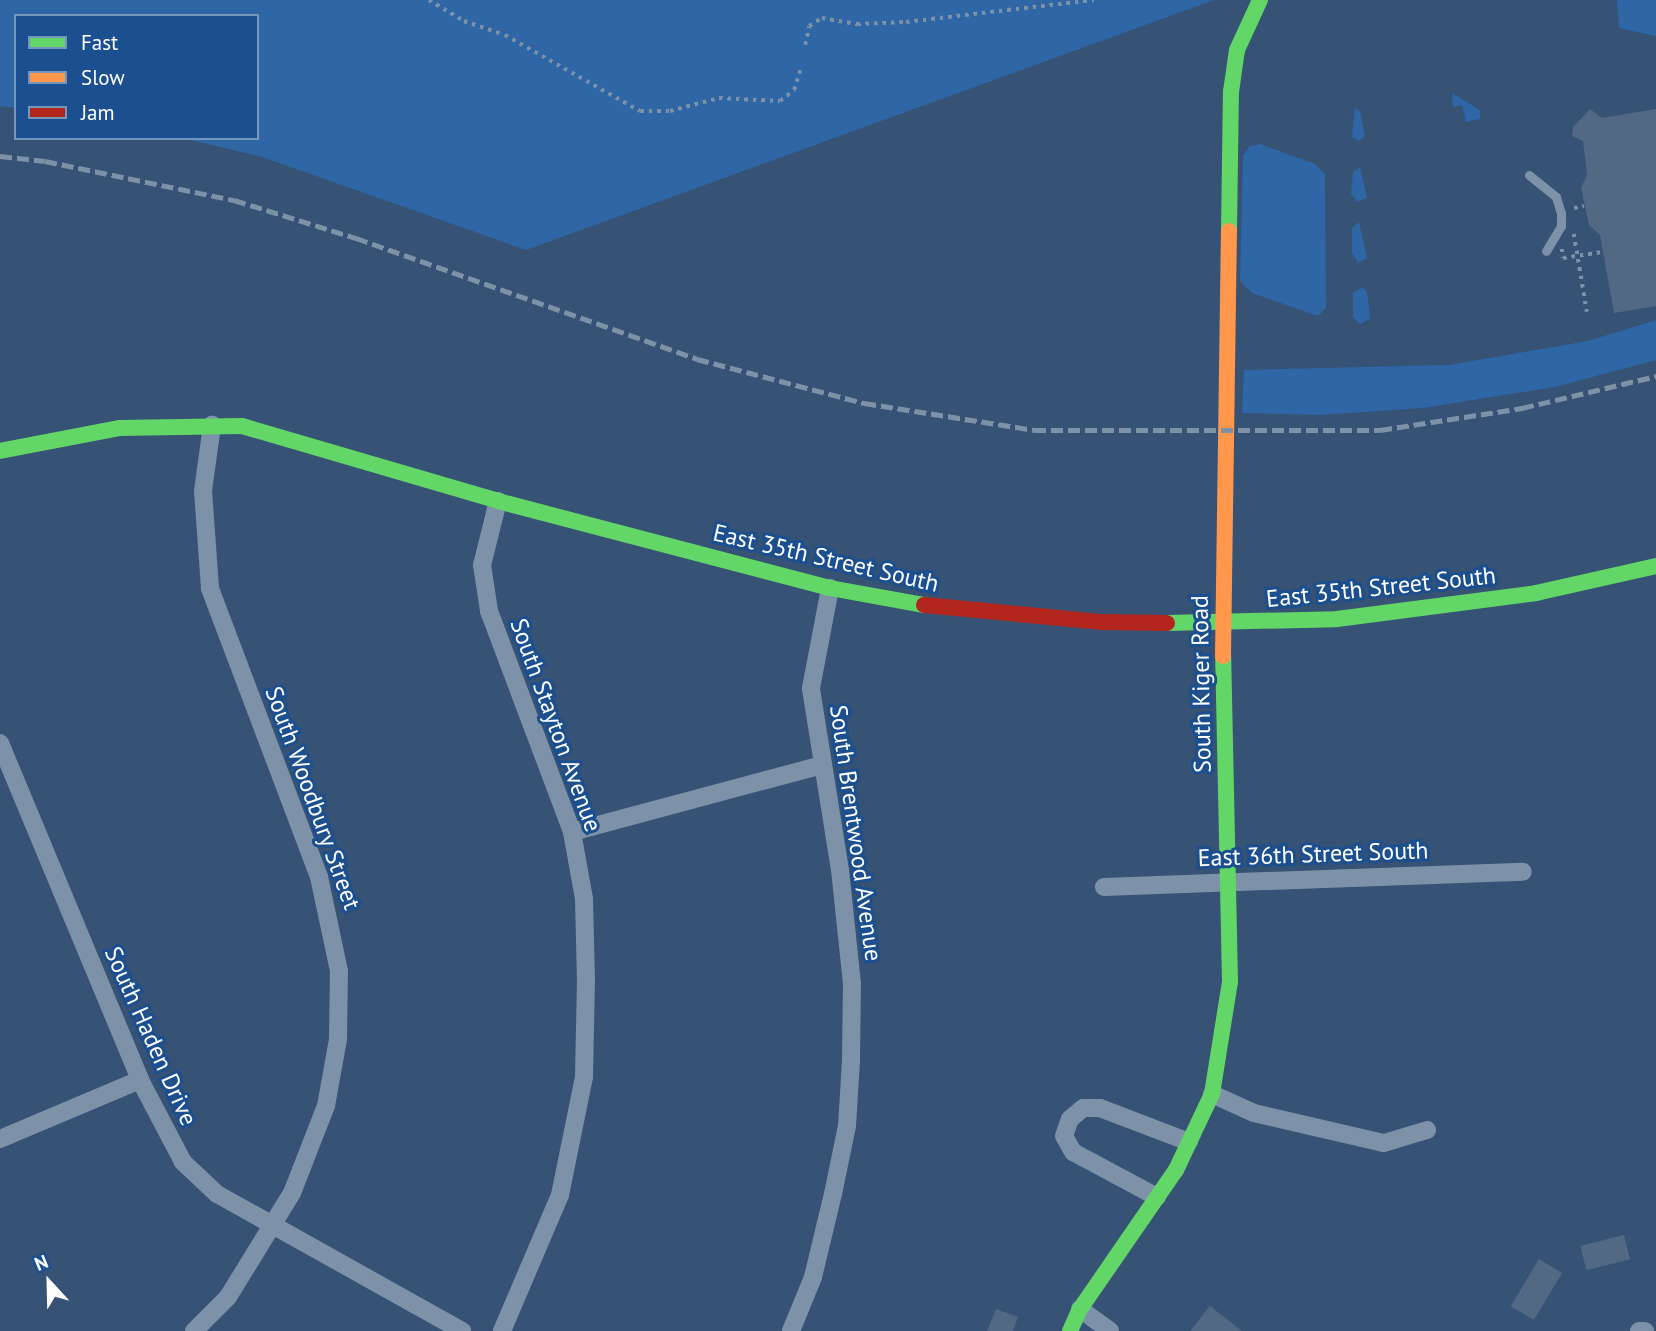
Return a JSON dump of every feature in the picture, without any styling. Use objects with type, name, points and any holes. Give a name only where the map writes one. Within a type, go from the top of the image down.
[{"type":"main road","name":"South Kiger Road","points":[[1070,1331],[1080,1309],[1157,1198],[1189,1142],[1212,1094],[1230,982],[1222,624],[1231,92],[1237,50],[1260,0]]},
{"type":"main road","name":"East 35th Street South","points":[[0,451],[119,428],[242,426],[498,501],[830,588],[1002,615],[1222,624],[1436,608],[1656,566]]},
{"type":"street","name":"South Woodbury Street","points":[[194,1331],[228,1297],[273,1225],[314,1144],[326,1106],[338,1039],[339,971],[319,877],[210,588],[203,491],[212,425]]},
{"type":"street","name":"South Stayton Avenue","points":[[498,501],[482,565],[489,611],[572,832],[583,899],[584,1077],[560,1195],[502,1331]]},
{"type":"street","name":"South Brentwood Avenue","points":[[791,1331],[813,1277],[833,1194],[847,1126],[851,1061],[852,984],[840,870],[811,688],[830,588]]},
{"type":"street","name":"South Haden Drive","points":[[0,743],[140,1080],[183,1162],[217,1194],[462,1331]]},
{"type":"street","points":[[572,832],[822,765]]},
{"type":"street","name":"East 36th Street South","points":[[1104,887],[1523,872]]},
{"type":"street","points":[[0,1139],[140,1080]]},
{"type":"street","points":[[1212,1094],[1254,1113],[1384,1143],[1427,1130]]},
{"type":"street","points":[[1157,1198],[1073,1152],[1064,1136],[1070,1119],[1083,1108],[1100,1108],[1189,1142]]},
{"type":"street","points":[[1080,1309],[1110,1331]]},
{"type":"lane","points":[[1529,175],[1556,197],[1561,213],[1561,226],[1546,251]]},
{"type":"path","points":[[429,0],[464,21],[505,35],[640,111],[670,111],[719,98],[780,101],[794,90],[801,67]]},
{"type":"path","points":[[805,45],[809,26],[822,18],[857,24],[906,22],[930,15],[1094,0]]},
{"type":"path","points":[[1574,208],[1584,206]]},
{"type":"path","points":[[1587,312],[1577,256],[1574,234],[1562,249],[1563,258],[1577,256],[1603,252]]},
{"type":"shaded area","points":[[0,0],[1214,0],[526,250],[262,157],[190,140],[259,140],[259,14],[14,14],[14,108],[0,106]]},
{"type":"shaded area","points":[[1617,0],[1656,0],[1656,36],[1619,28]]},
{"type":"shaded area","points":[[1452,93],[1480,110],[1480,119],[1466,122],[1462,105],[1453,107]]},
{"type":"shaded area","points":[[1355,107],[1360,111],[1365,136],[1359,141],[1352,137]]},
{"type":"shaded area","points":[[1260,144],[1315,164],[1325,174],[1326,308],[1318,316],[1252,293],[1240,281],[1243,155],[1250,146]]},
{"type":"shaded area","points":[[1360,167],[1367,197],[1358,202],[1351,194],[1353,172]]},
{"type":"shaded area","points":[[1359,222],[1367,258],[1358,263],[1352,252],[1352,228]]},
{"type":"shaded area","points":[[1362,287],[1367,292],[1370,319],[1360,324],[1353,317],[1353,293]]},
{"type":"shaded area","points":[[1656,320],[1656,360],[1555,387],[1423,408],[1320,415],[1242,413],[1244,370],[1449,365],[1588,341]]},
{"type":"building","points":[[1590,109],[1602,118],[1656,109],[1656,306],[1614,313],[1600,235],[1589,225],[1581,188],[1587,175],[1583,141],[1572,136],[1573,127]]},
{"type":"building","points":[[1624,1235],[1630,1259],[1586,1270],[1580,1246]]},
{"type":"building","points":[[1539,1259],[1562,1273],[1534,1320],[1511,1306]]},
{"type":"building","points":[[1210,1306],[1242,1331],[1190,1331]]},
{"type":"building","points":[[996,1309],[1018,1317],[1013,1331],[987,1331]]},
{"type":"railway","points":[[0,156],[45,161],[234,200],[356,238],[697,359],[864,403],[1034,430],[1380,430],[1522,408],[1656,376]]},
{"type":"traffic: fast","points":[[1229,231],[1231,92],[1237,50],[1260,0]]},
{"type":"traffic: fast","points":[[0,451],[119,428],[242,426],[498,501],[830,588],[924,605]]},
{"type":"traffic: fast","points":[[1167,623],[1337,619],[1536,593],[1656,566]]},
{"type":"traffic: fast","points":[[1070,1331],[1080,1309],[1176,1170],[1212,1094],[1230,982],[1223,656]]},
{"type":"traffic: slow","points":[[1223,656],[1229,231]]},
{"type":"traffic: jam","points":[[924,605],[1102,622],[1167,623]]}]
